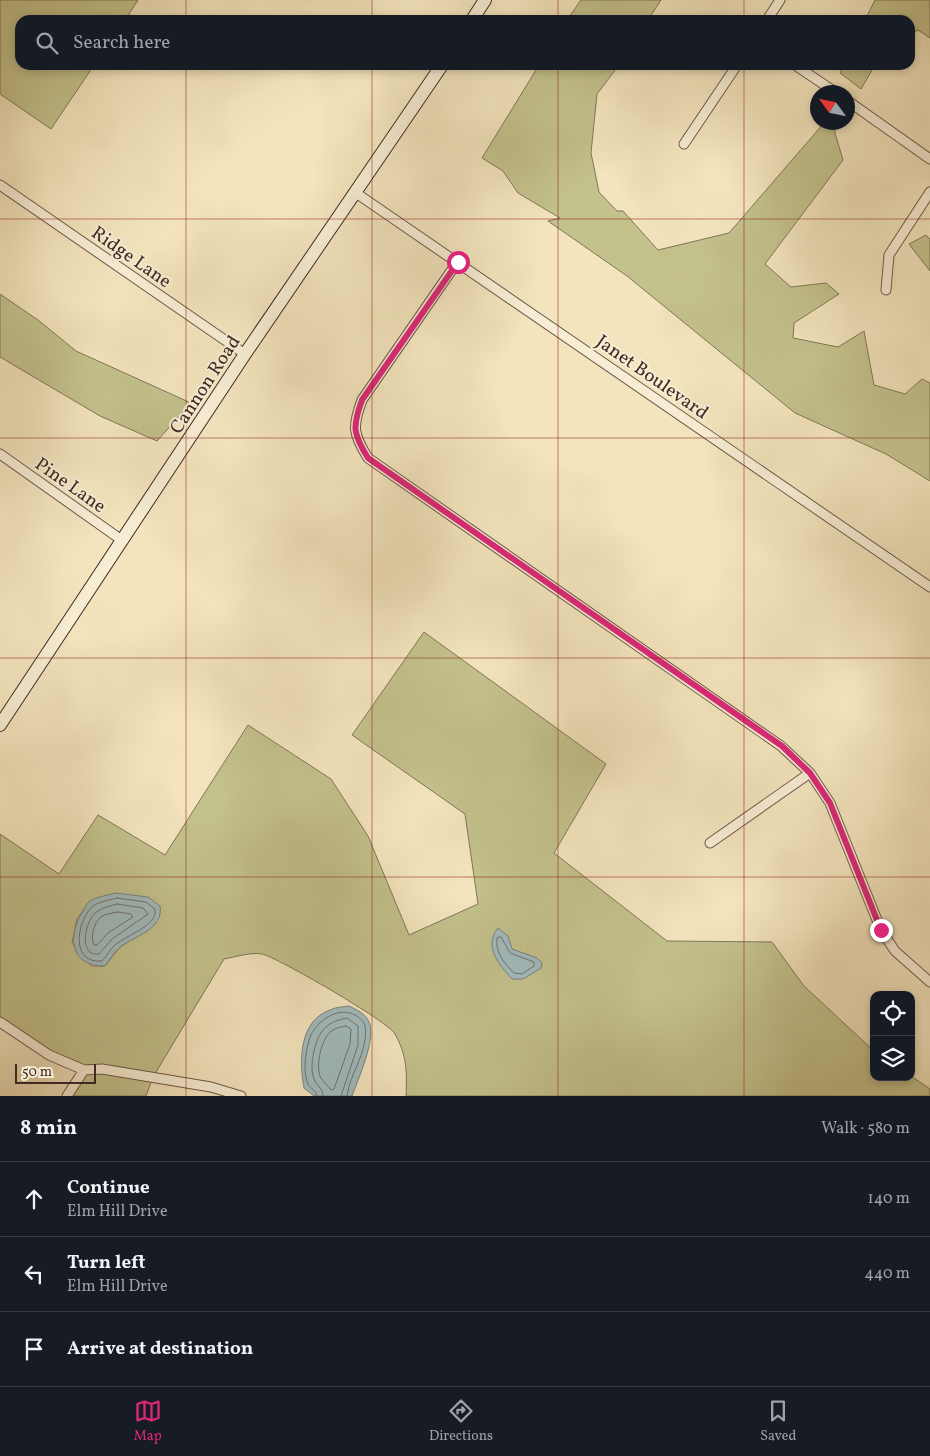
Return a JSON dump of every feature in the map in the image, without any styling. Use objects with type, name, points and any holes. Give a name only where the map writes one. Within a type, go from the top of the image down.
[{"type":"main road","points":[[475,15],[485,0]]},
{"type":"main road","name":"Cannon Road","points":[[0,725],[245,354],[439,70]]},
{"type":"street","points":[[770,15],[780,0]]},
{"type":"street","points":[[684,144],[734,70]]},
{"type":"street","points":[[802,70],[825,85]]},
{"type":"street","points":[[855,106],[930,159]]},
{"type":"street","name":"Ridge Lane","points":[[0,184],[245,354]]},
{"type":"street","points":[[886,290],[889,255],[930,192]]},
{"type":"street","name":"Janet Boulevard","points":[[356,193],[930,587]]},
{"type":"street","points":[[458,262],[362,400],[355,420],[358,441],[368,458],[782,746],[810,773],[830,803],[881,930],[895,951],[930,982]]},
{"type":"street","name":"Pine Lane","points":[[0,454],[123,541]]},
{"type":"street","points":[[710,843],[810,773]]},
{"type":"street","points":[[0,1022],[49,1055],[84,1070],[110,1070],[211,1087],[241,1096]]},
{"type":"street","points":[[67,1096],[84,1070]]},
{"type":"shaded area","points":[[0,0],[138,0],[128,15],[15,15],[15,70],[91,70],[51,129],[0,94]]},
{"type":"shaded area","points":[[581,0],[661,0],[651,15],[570,15]]},
{"type":"shaded area","points":[[875,0],[930,0],[930,38],[918,30],[915,32],[915,15],[868,15]]},
{"type":"shaded area","points":[[536,70],[615,70],[597,94],[591,153],[599,192],[617,211],[623,211],[658,250],[729,233],[818,130],[835,130],[843,160],[765,264],[791,287],[826,283],[839,294],[794,323],[793,338],[838,347],[864,331],[874,385],[905,394],[922,379],[930,383],[930,481],[886,454],[795,413],[627,276],[548,221],[560,218],[518,193],[503,171],[482,158]]},
{"type":"shaded area","points":[[842,70],[872,70],[861,89],[840,73]]},
{"type":"shaded area","points":[[926,235],[930,239],[930,271],[909,244]]},
{"type":"shaded area","points":[[0,294],[38,320],[76,351],[191,403],[157,441],[100,416],[0,357]]},
{"type":"shaded area","points":[[424,632],[606,764],[554,853],[667,941],[772,942],[804,986],[870,1047],[870,1081],[915,1081],[915,1079],[930,1089],[930,1096],[406,1096],[404,1057],[395,1034],[388,1027],[309,977],[262,954],[248,954],[224,959],[153,1077],[146,1096],[67,1096],[84,1071],[49,1055],[0,1021],[0,834],[59,874],[98,815],[165,855],[248,725],[331,779],[368,836],[409,935],[478,904],[465,814],[352,735]],"holes":[[[89,902],[156,923],[119,948],[105,966],[91,966],[72,943],[77,919]]]},
{"type":"water","points":[[116,893],[148,897],[160,906],[158,921],[147,931],[120,947],[105,966],[93,965],[78,956],[74,940],[75,930],[89,902],[99,897]]},
{"type":"water","points":[[498,928],[508,936],[512,949],[537,958],[542,963],[541,968],[523,979],[512,979],[502,968],[492,948],[494,935]]},
{"type":"water","points":[[349,1006],[360,1012],[368,1020],[371,1036],[366,1058],[352,1096],[314,1096],[304,1088],[302,1077],[302,1054],[307,1032],[320,1015],[332,1009]]},
{"type":"route","points":[[458,262],[362,400],[355,420],[358,441],[368,458],[782,746],[810,773],[830,803],[881,930]]}]
